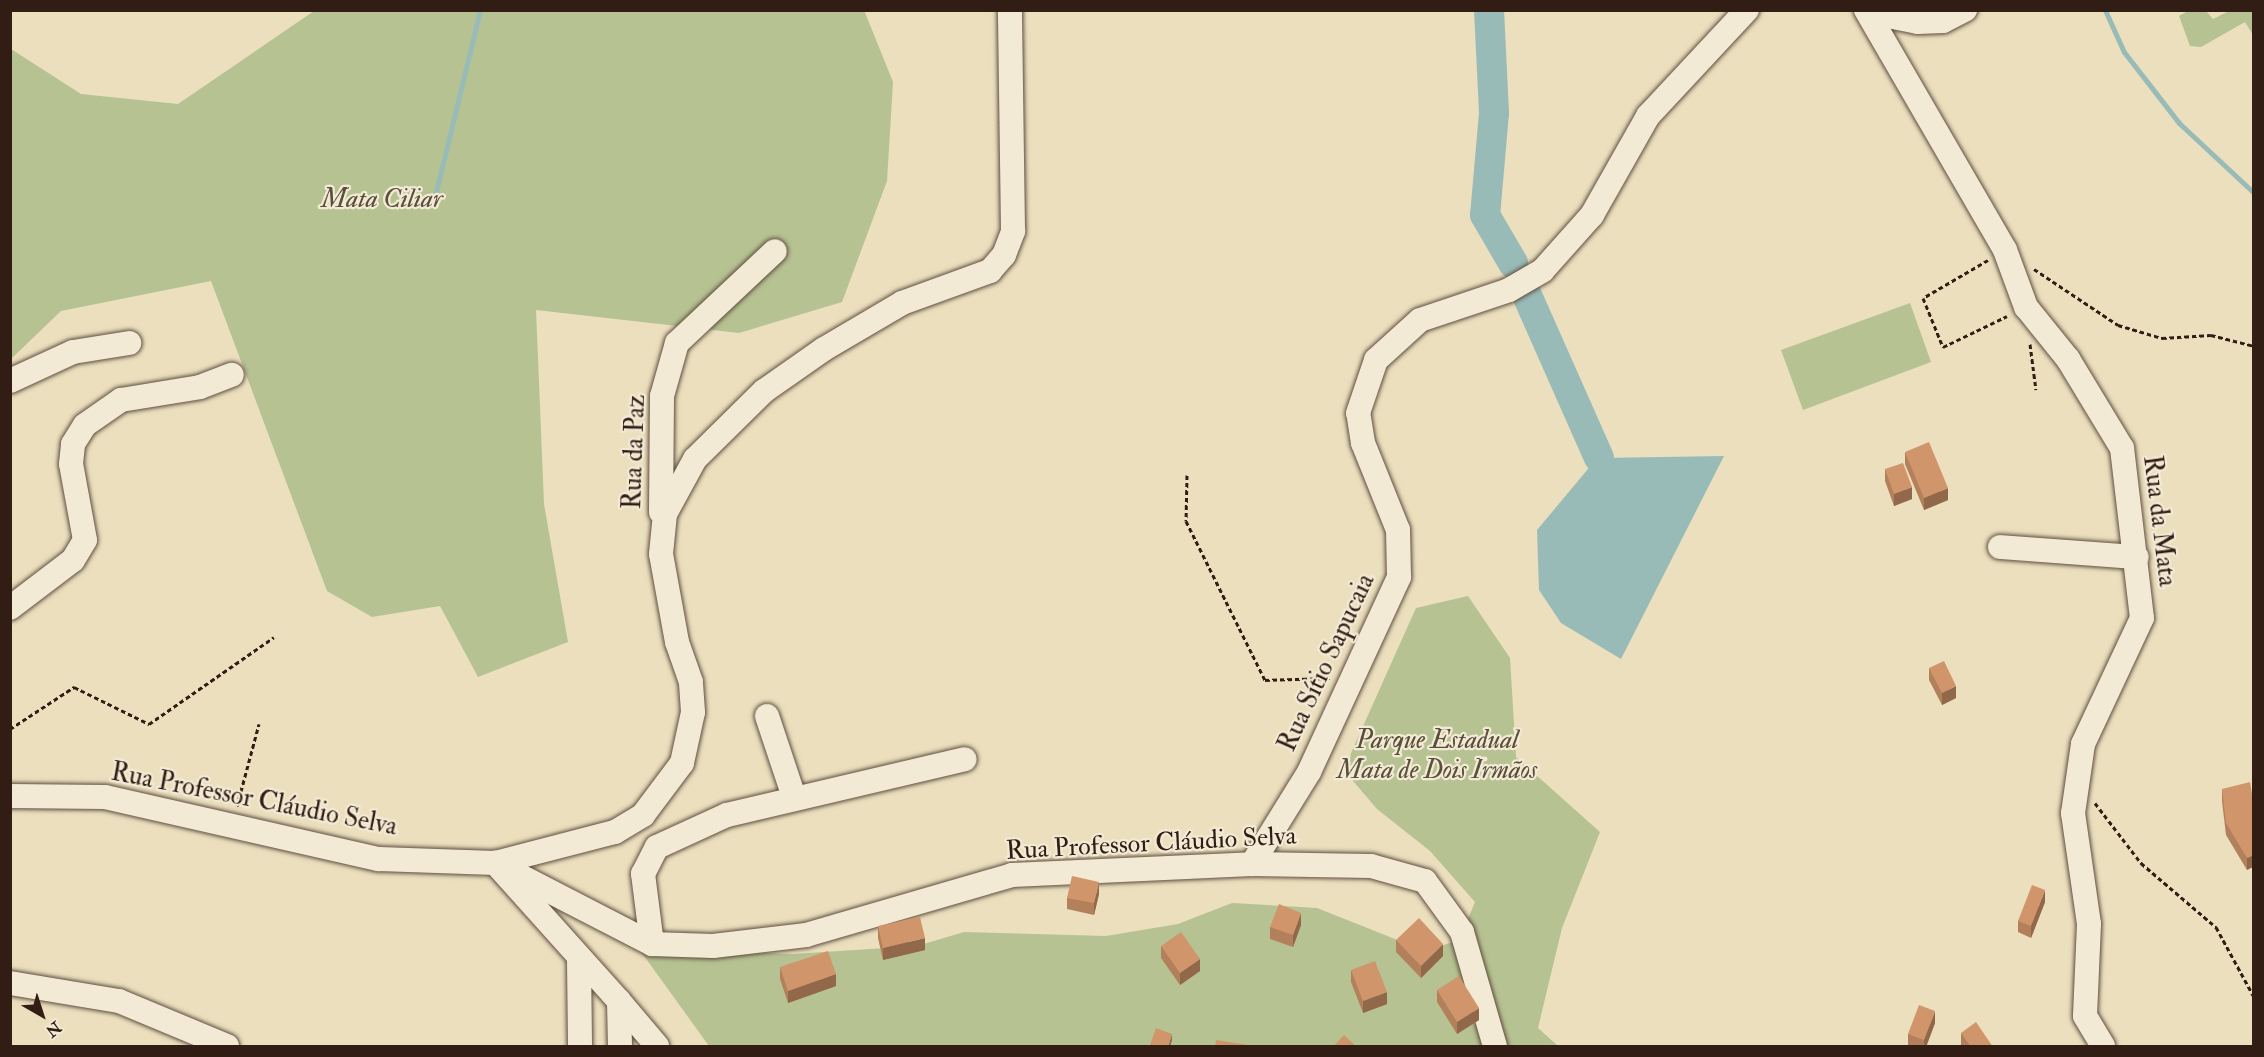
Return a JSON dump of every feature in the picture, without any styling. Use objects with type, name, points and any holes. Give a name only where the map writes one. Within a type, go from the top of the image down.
[{"type":"street","points":[[657,1047],[619,1001],[579,961],[495,863],[615,832],[643,815],[681,764],[693,720],[691,682],[677,642],[661,554],[665,514],[678,483],[719,432],[764,391],[902,303],[990,271],[1004,255],[1013,231],[1010,10]]},
{"type":"street","name":"Rua Sítio Sapucaia","points":[[1252,864],[1309,772],[1394,594],[1401,554],[1398,530],[1362,443],[1358,413],[1376,360],[1420,320],[1509,290],[1544,270],[1592,215],[1648,116],[1747,10]]},
{"type":"street","points":[[1867,11],[1918,22],[1943,21],[1965,10]]},
{"type":"street","name":"Rua da Mata","points":[[1867,11],[1891,62],[2005,250],[2026,307],[2068,359],[2122,448],[2137,557],[2142,618],[2083,744],[2073,813],[2089,933],[2085,1016],[2103,1047]]},
{"type":"street","name":"Rua da Paz","points":[[661,554],[662,396],[677,343],[775,251]]},
{"type":"street","points":[[10,381],[73,352],[129,343]]},
{"type":"street","points":[[10,608],[73,560],[85,540],[70,464],[73,444],[85,425],[121,400],[200,387],[232,375]]},
{"type":"street","points":[[2000,547],[2137,557]]},
{"type":"street","points":[[767,716],[794,797]]},
{"type":"street","points":[[652,944],[646,859],[689,830],[794,797],[965,759]]},
{"type":"street","name":"Rua Professor Cláudio Selva","points":[[10,796],[105,797],[233,822],[379,859],[495,863],[652,944],[713,946],[807,935],[1012,875],[1252,864],[1371,866],[1425,881],[1462,932],[1495,1047]]},
{"type":"street","points":[[579,961],[580,1047]]},
{"type":"street","points":[[10,983],[119,1001],[227,1047]]},
{"type":"street","points":[[619,1001],[620,1047]]},
{"type":"path","points":[[2036,390],[2026,307],[1943,347],[1923,298],[2005,250],[2118,325],[2162,338],[2211,335],[2253,346]]},
{"type":"path","points":[[1187,475],[1186,521],[1266,680],[1313,682],[1360,669]]},
{"type":"path","points":[[10,729],[74,687],[149,724],[274,637]]},
{"type":"path","points":[[233,822],[259,723]]},
{"type":"path","points":[[2077,780],[2141,863],[2216,927],[2253,997]]},
{"type":"green space","name":"Mata Ciliar","points":[[864,10],[893,82],[887,181],[842,302],[739,333],[536,310],[544,504],[568,642],[478,677],[440,606],[372,617],[327,591],[211,281],[61,311],[11,359],[11,49],[81,94],[178,104],[314,11]]},
{"type":"green space","points":[[2190,10],[2206,11],[2213,19],[2229,11],[2253,11],[2253,35],[2245,22],[2201,47],[2190,46],[2179,16]]},
{"type":"green space","points":[[1910,303],[1931,362],[1803,410],[1781,350]]},
{"type":"green space","name":"Parque Estadual Mata de Dois Irmãos","points":[[1468,596],[1510,658],[1516,757],[1600,832],[1562,928],[1538,1028],[1558,1046],[709,1046],[639,949],[793,954],[917,946],[964,932],[1106,936],[1178,924],[1232,903],[1317,908],[1425,951],[1459,940],[1475,902],[1430,851],[1377,809],[1348,775],[1351,753],[1416,608]]},
{"type":"water","points":[[1724,456],[1621,659],[1561,623],[1539,590],[1537,530],[1588,469],[1599,458]]},
{"type":"building","points":[[1929,442],[1948,488],[1924,498],[1905,452]]},
{"type":"building","points":[[1903,463],[1912,487],[1894,494],[1885,469]]},
{"type":"building","points":[[1944,661],[1956,686],[1942,693],[1929,668]]},
{"type":"building","points":[[2250,782],[2253,800],[2253,855],[2247,858],[2226,823],[2222,789]]},
{"type":"building","points":[[1072,876],[1099,882],[1094,903],[1067,898]]},
{"type":"building","points":[[2032,885],[2045,890],[2031,926],[2018,921]]},
{"type":"building","points":[[1279,904],[1301,913],[1293,935],[1270,927]]},
{"type":"building","points":[[920,917],[925,938],[883,948],[878,926]]},
{"type":"building","points":[[1419,918],[1443,944],[1421,966],[1396,940]]},
{"type":"building","points":[[1181,932],[1200,959],[1180,973],[1161,946]]},
{"type":"building","points":[[828,951],[836,974],[788,991],[780,967]]},
{"type":"building","points":[[1375,961],[1387,992],[1363,1001],[1351,970]]},
{"type":"building","points":[[1459,976],[1479,1008],[1457,1022],[1437,990]]},
{"type":"building","points":[[1919,1005],[1935,1011],[1924,1040],[1908,1034]]},
{"type":"building","points":[[1976,1022],[1993,1047],[1971,1047],[1961,1033]]},
{"type":"building","points":[[1156,1028],[1172,1034],[1168,1047],[1150,1045]]},
{"type":"building","points":[[1344,1035],[1357,1047],[1333,1047]]},
{"type":"building","points":[[1216,1040],[1248,1045],[1248,1047],[1215,1047]]},
{"type":"waterway","points":[[436,192],[480,10]]},
{"type":"waterway","points":[[1489,10],[1494,113],[1485,215],[1513,263]]},
{"type":"waterway","points":[[2105,10],[2124,52],[2179,123],[2254,193]]},
{"type":"waterway","points":[[1526,293],[1599,458]]}]
